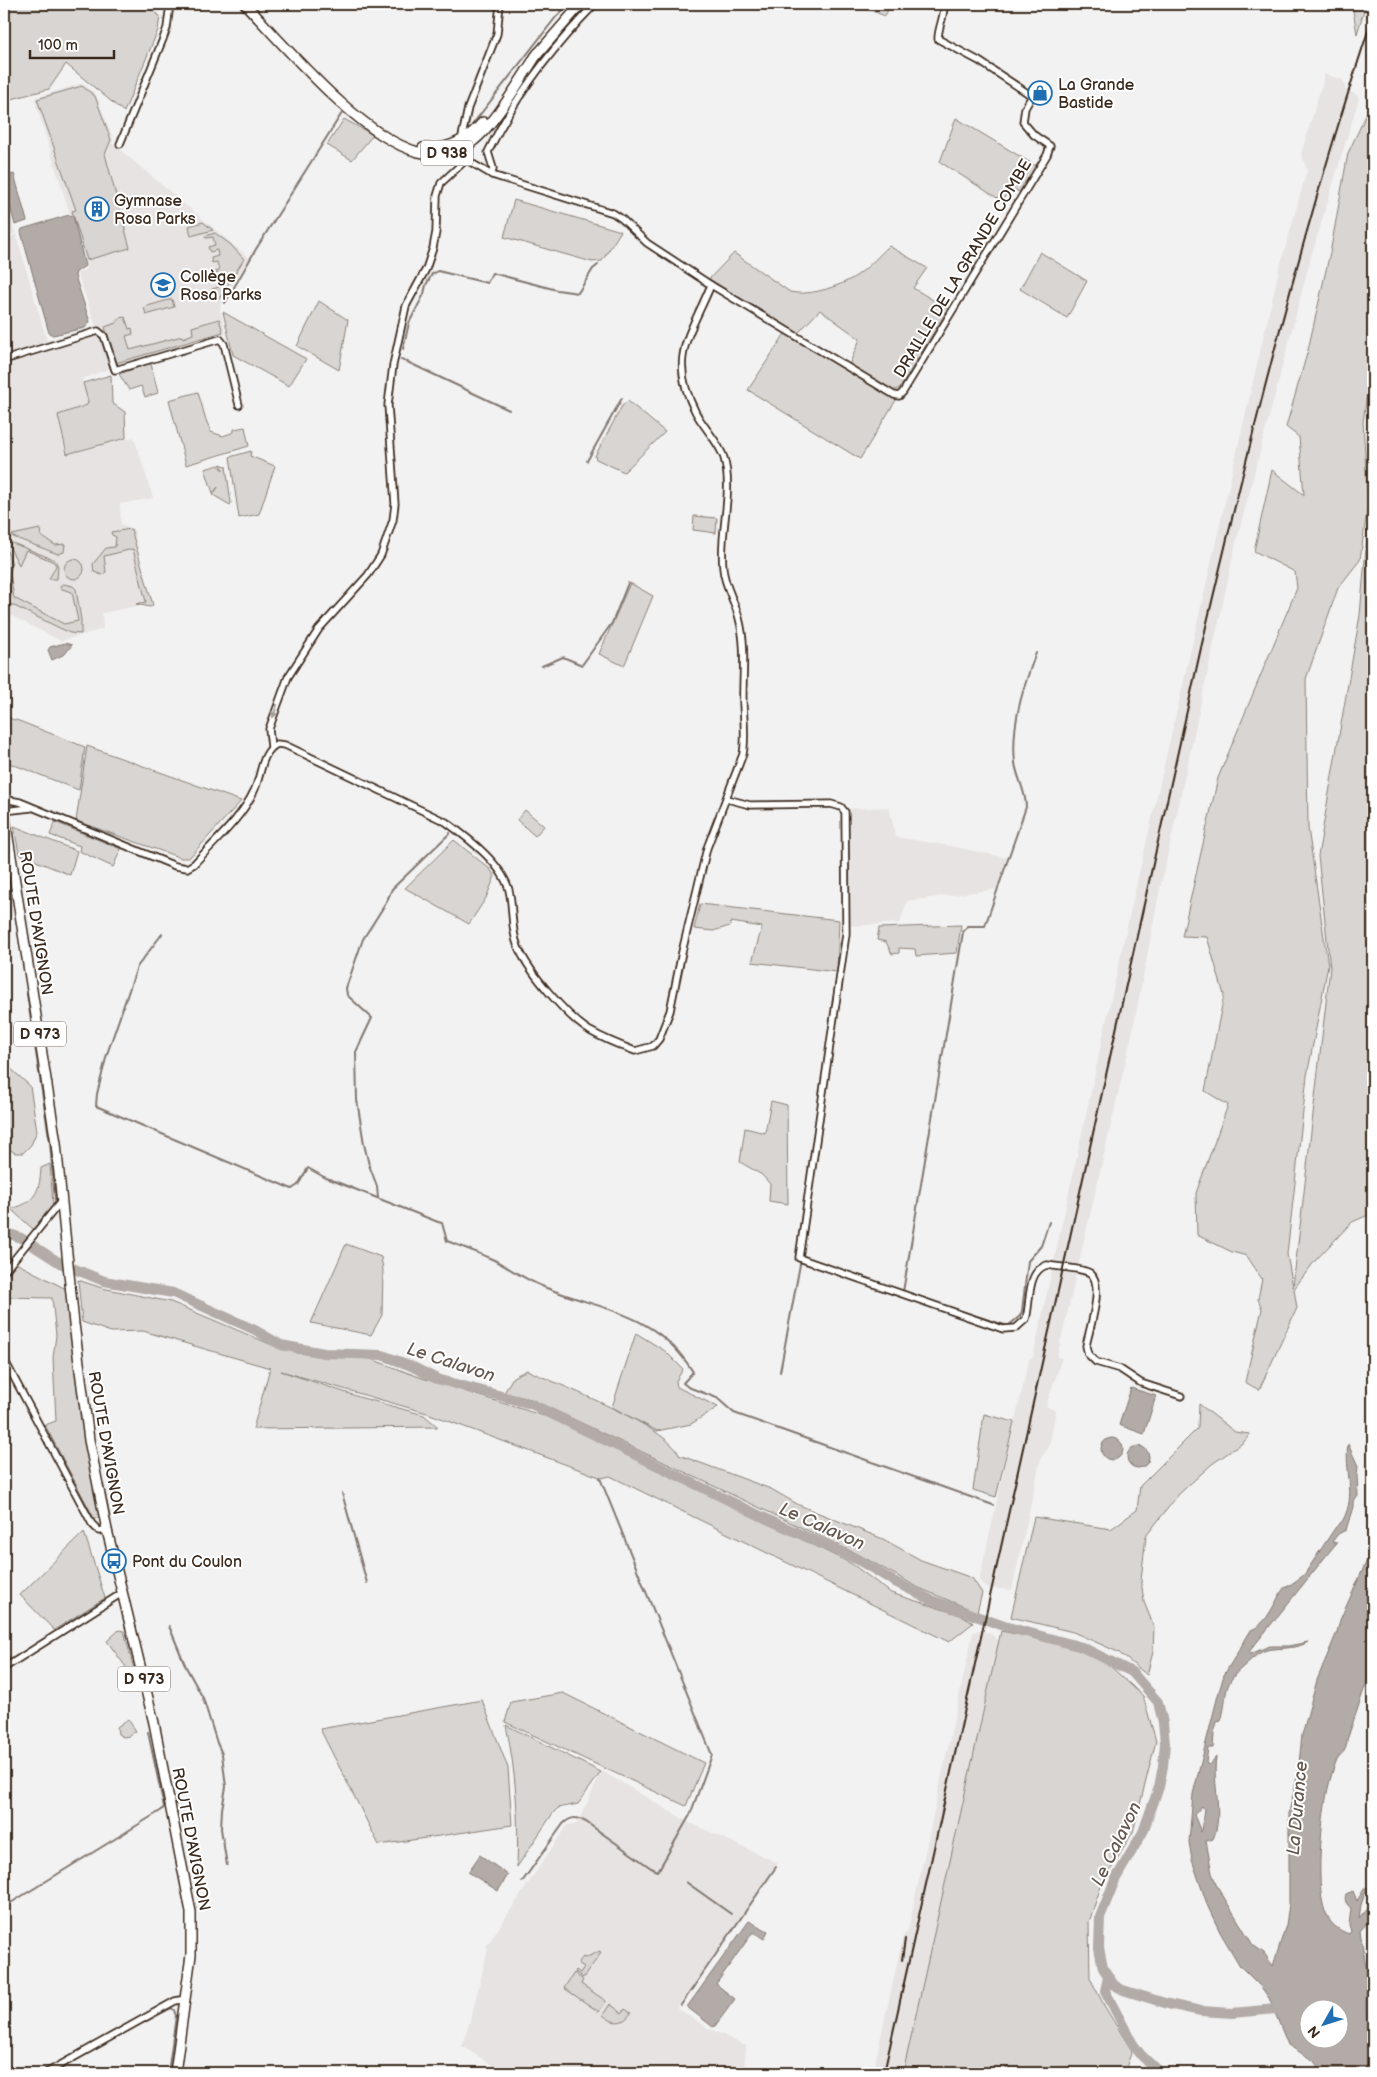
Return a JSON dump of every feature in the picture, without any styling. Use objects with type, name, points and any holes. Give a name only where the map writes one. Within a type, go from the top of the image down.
[{"type":"main road","name":"D 938","points":[[246,4],[331,93],[370,125],[389,139],[416,152],[435,155],[452,152],[478,128],[538,53],[581,4]]},
{"type":"main road","name":"D 938","points":[[370,125],[396,139],[419,147],[433,149],[476,139],[492,120],[538,53]]},
{"type":"main road","name":"ROUTE D'AVIGNON","points":[[4,812],[44,1062],[62,1200],[89,1440],[107,1530],[154,1722],[189,1895],[193,1940],[175,2073]]},
{"type":"street","points":[[120,144],[167,28],[170,4]]},
{"type":"street","points":[[4,799],[20,802],[175,866],[187,868],[194,864],[248,803],[257,786],[266,752],[277,744],[285,744],[446,822],[459,832],[494,864],[507,884],[510,894],[512,927],[518,946],[538,978],[572,1017],[588,1030],[635,1051],[654,1046],[659,1038],[670,1011],[707,848],[743,754],[746,738],[743,705],[743,635],[723,569],[726,474],[724,457],[697,415],[688,395],[682,361],[683,348],[711,285],[647,243],[622,218],[613,213],[492,175],[467,159],[461,144],[468,108],[497,34],[500,4]]},
{"type":"street","points":[[492,175],[493,168],[488,152],[505,119],[555,48],[595,4]]},
{"type":"street","name":"DRAILLE DE LA GRANDE COMBE","points":[[711,285],[894,395],[899,396],[903,392],[1003,229],[1047,155],[1050,146],[1034,136],[1023,122],[1025,108],[1032,96],[979,61],[938,39],[938,32],[945,10],[944,4]]},
{"type":"street","points":[[271,747],[269,729],[288,677],[318,629],[368,574],[382,555],[393,520],[395,504],[388,405],[393,365],[406,306],[426,269],[433,248],[436,232],[437,196],[441,183],[467,159]]},
{"type":"street","points":[[4,360],[98,331],[104,336],[115,370],[220,339],[224,344],[239,406]]},
{"type":"street","points":[[727,799],[750,805],[831,804],[841,807],[845,812],[846,934],[798,1258],[1003,1329],[1016,1328],[1026,1319],[1034,1273],[1041,1267],[1047,1265],[1089,1273],[1096,1282],[1097,1289],[1086,1346],[1088,1354],[1096,1362],[1120,1369],[1141,1383],[1180,1396]]},
{"type":"street","points":[[4,812],[34,809]]},
{"type":"street","points":[[6,1269],[62,1200]]},
{"type":"street","points":[[4,1359],[92,1524],[98,1531],[107,1530]]},
{"type":"street","points":[[4,1668],[122,1594]]},
{"type":"street","points":[[46,2073],[175,2001],[186,1999]]},
{"type":"shaded area","points":[[4,4],[143,4],[160,16],[158,30],[124,112],[66,64],[49,89],[4,101]]},
{"type":"shaded area","points":[[855,4],[891,4],[885,16]]},
{"type":"shaded area","points":[[1352,4],[1366,4],[1357,34]]},
{"type":"shaded area","points":[[1325,74],[1343,80],[1346,90],[1356,94],[1359,98],[1311,257],[1236,543],[1159,894],[1132,1034],[1057,1357],[1062,1358],[1046,1406],[1056,1411],[1049,1447],[1041,1458],[1012,1590],[987,1588],[979,1581],[1029,1359],[1033,1357],[1129,917],[1278,274],[1307,170],[1301,154]]},
{"type":"shaded area","points":[[83,83],[96,95],[113,139],[112,143],[249,258],[221,303],[220,310],[226,333],[115,365],[103,328],[99,328],[112,368],[82,379],[88,401],[86,405],[58,416],[66,455],[134,437],[153,498],[120,504],[121,524],[134,530],[148,604],[102,613],[103,629],[61,641],[4,612],[4,240],[16,234],[47,341],[96,326],[77,273],[87,269],[34,98]]},
{"type":"shaded area","points":[[82,86],[95,96],[111,140],[105,154],[130,248],[87,260],[72,211],[76,210],[37,99]]},
{"type":"shaded area","points":[[1373,100],[1373,352],[1363,422],[1368,504],[1360,560],[1338,588],[1306,679],[1308,828],[1328,965],[1307,1076],[1287,1254],[1293,1287],[1330,968],[1318,856],[1360,615],[1371,491],[1373,425],[1373,1213],[1352,1222],[1314,1262],[1294,1289],[1297,1308],[1259,1390],[1245,1382],[1262,1309],[1258,1299],[1262,1279],[1247,1256],[1232,1252],[1197,1235],[1196,1193],[1228,1105],[1205,1091],[1224,995],[1207,937],[1182,936],[1218,778],[1297,588],[1295,572],[1254,551],[1272,470],[1304,495],[1299,437],[1286,427],[1308,350],[1331,248],[1348,153]]},
{"type":"shaded area","points":[[956,118],[1036,166],[1019,192],[1011,187],[1002,201],[940,162]]},
{"type":"shaded area","points":[[344,119],[373,135],[352,160],[327,145]]},
{"type":"shaded area","points":[[4,189],[15,233],[4,239]]},
{"type":"shaded area","points":[[514,200],[621,231],[602,261],[592,262],[504,237]]},
{"type":"shaded area","points":[[203,222],[213,230],[191,236],[189,226]]},
{"type":"shaded area","points":[[215,233],[230,244],[244,259],[219,299],[214,300],[212,289],[219,287],[218,282],[225,280],[222,273],[216,274],[215,272],[219,271],[217,262],[212,263],[211,258],[218,256],[217,250],[210,252],[208,247],[215,245],[213,237],[206,238],[205,236]]},
{"type":"shaded area","points":[[889,246],[927,268],[913,288],[948,309],[900,388],[893,391],[849,365],[860,339],[820,310],[798,333],[709,279],[734,253],[790,292],[819,291],[834,287],[853,278]]},
{"type":"shaded area","points":[[1040,252],[1087,281],[1067,318],[1020,289]]},
{"type":"shaded area","points":[[172,299],[174,307],[146,315],[144,307]]},
{"type":"shaded area","points":[[319,301],[348,320],[339,370],[297,346]]},
{"type":"shaded area","points":[[223,312],[306,359],[289,386],[233,355]]},
{"type":"shaded area","points":[[125,317],[129,329],[132,328],[133,334],[126,336],[130,350],[182,336],[183,338],[193,334],[192,327],[219,319],[223,332],[116,363],[105,327]]},
{"type":"shaded area","points":[[786,332],[896,400],[860,459],[748,390]]},
{"type":"shaded area","points":[[151,364],[158,393],[145,397],[141,386],[129,390],[119,374]]},
{"type":"shaded area","points":[[111,375],[112,403],[125,412],[126,438],[67,454],[58,415],[87,405],[88,401],[83,383]]},
{"type":"shaded area","points":[[198,392],[211,432],[223,436],[234,432],[234,429],[245,427],[249,446],[186,465],[169,400]]},
{"type":"shaded area","points":[[628,401],[665,432],[624,472],[596,459],[595,456],[622,406]]},
{"type":"shaded area","points":[[251,451],[250,456],[275,466],[259,514],[239,518],[230,457]]},
{"type":"shaded area","points":[[220,464],[226,466],[230,505],[213,495],[218,487],[213,493],[205,469],[219,465],[223,470]]},
{"type":"shaded area","points":[[694,516],[717,518],[716,533],[693,530]]},
{"type":"shaded area","points":[[40,529],[41,536],[55,545],[65,544],[64,552],[58,554],[12,535]]},
{"type":"shaded area","points":[[131,529],[153,605],[150,607],[136,604],[146,602],[133,549],[104,556],[106,572],[102,575],[94,572],[93,564],[106,548],[115,547],[116,537],[111,532]]},
{"type":"shaded area","points":[[10,542],[55,560],[58,566],[57,579],[49,579],[56,566],[54,562],[26,550],[19,565],[10,548]]},
{"type":"shaded area","points":[[4,544],[12,564],[10,574],[14,598],[64,624],[78,621],[72,592],[62,589],[60,586],[63,584],[73,586],[76,589],[81,620],[81,634],[70,633],[4,601],[5,598],[11,596]]},
{"type":"shaded area","points":[[70,559],[78,559],[84,565],[84,573],[78,579],[70,579],[64,573],[64,565]]},
{"type":"shaded area","points":[[630,583],[653,596],[624,666],[599,654]]},
{"type":"shaded area","points":[[4,717],[85,747],[79,790],[4,761]]},
{"type":"shaded area","points":[[87,746],[241,801],[189,858],[181,858],[76,821]]},
{"type":"shaded area","points":[[889,807],[896,837],[1007,858],[997,889],[907,901],[900,923],[850,926],[847,809]]},
{"type":"shaded area","points":[[525,810],[544,826],[535,836],[517,820]]},
{"type":"shaded area","points":[[55,822],[121,849],[113,867],[79,851],[80,846],[50,835]]},
{"type":"shaded area","points":[[14,826],[77,851],[70,875],[19,854]]},
{"type":"shaded area","points":[[454,840],[490,869],[495,876],[486,898],[469,924],[405,888]]},
{"type":"shaded area","points":[[4,856],[14,916],[4,918]]},
{"type":"shaded area","points":[[700,904],[839,920],[837,972],[752,962],[762,927],[731,922],[730,926],[713,931],[694,929]]},
{"type":"shaded area","points":[[961,925],[957,953],[916,956],[915,949],[899,948],[899,953],[892,954],[886,942],[877,940],[879,928]]},
{"type":"shaded area","points":[[8,1066],[30,1086],[37,1131],[31,1145],[23,1153],[15,1153],[6,1147],[4,1150],[4,1075]]},
{"type":"shaded area","points":[[771,1101],[787,1105],[788,1204],[769,1201],[770,1184],[762,1175],[740,1162],[745,1128],[765,1133]]},
{"type":"shaded area","points":[[50,1164],[53,1205],[33,1229],[4,1203],[14,1208],[32,1198],[38,1188],[41,1168]]},
{"type":"shaded area","points":[[346,1244],[381,1257],[383,1270],[382,1315],[371,1335],[311,1323]]},
{"type":"shaded area","points":[[16,1263],[66,1289],[88,1457],[99,1518],[94,1518],[45,1425],[56,1421],[53,1358],[56,1335],[52,1298],[4,1297],[4,1277]]},
{"type":"shaded area","points":[[78,1280],[102,1288],[171,1302],[277,1347],[298,1353],[371,1359],[422,1378],[557,1420],[852,1564],[891,1593],[960,1615],[973,1623],[949,1642],[610,1476],[602,1478],[427,1413],[281,1371],[359,1397],[424,1415],[438,1427],[253,1429],[270,1368],[143,1331],[111,1332],[82,1322]]},
{"type":"shaded area","points":[[636,1333],[665,1351],[683,1369],[676,1381],[677,1387],[718,1407],[691,1424],[657,1431],[612,1407]]},
{"type":"shaded area","points":[[527,1370],[634,1419],[671,1444],[679,1455],[771,1489],[799,1505],[883,1539],[921,1560],[972,1578],[982,1593],[977,1612],[919,1588],[863,1557],[531,1399],[504,1393],[513,1377]]},
{"type":"shaded area","points":[[1199,1404],[1235,1432],[1250,1434],[1244,1442],[1212,1464],[1179,1494],[1146,1536],[1141,1580],[1144,1602],[1154,1627],[1153,1652],[1147,1675],[1118,1652],[1073,1632],[1011,1617],[1034,1517],[1111,1529],[1137,1510],[1140,1486],[1198,1428]]},
{"type":"shaded area","points":[[984,1414],[1014,1422],[996,1497],[973,1490]]},
{"type":"shaded area","points":[[84,1532],[105,1598],[54,1630],[20,1595]]},
{"type":"shaded area","points":[[119,1630],[124,1631],[134,1669],[128,1670],[107,1641]]},
{"type":"shaded area","points":[[979,1630],[990,1633],[999,1641],[903,2073],[873,2073],[903,1936],[908,1930],[973,1633]]},
{"type":"shaded area","points":[[1001,1631],[1068,1645],[1108,1664],[1143,1696],[1156,1741],[1133,1832],[1101,1886],[1089,1922],[1090,1978],[1132,2051],[1124,2073],[903,2073]]},
{"type":"shaded area","points":[[563,1693],[704,1763],[686,1806],[505,1722],[511,1702]]},
{"type":"shaded area","points":[[482,1700],[508,1768],[512,1825],[379,1845],[320,1729]]},
{"type":"shaded area","points":[[128,1719],[136,1731],[129,1736],[123,1737],[118,1734],[117,1727]]},
{"type":"shaded area","points":[[506,1725],[601,1772],[578,1804],[558,1808],[553,1813],[517,1867],[516,1796]]},
{"type":"shaded area","points":[[602,1771],[688,1822],[778,1863],[677,2008],[708,2028],[746,2046],[744,2068],[749,2073],[504,2073],[462,2046],[488,1949],[486,1947],[567,1825],[577,1824]]},
{"type":"shaded area","points":[[600,1951],[601,1953],[583,1978],[575,1972],[576,1970],[580,1973],[584,1967],[578,1963],[583,1957],[585,1958]]},
{"type":"shaded area","points":[[574,1973],[583,1980],[581,1984],[606,2001],[599,2012],[564,1988]]},
{"type":"shaded area","points":[[610,2004],[622,2013],[625,2009],[631,2013],[625,2020],[618,2022],[610,2020],[603,2015]]},
{"type":"water","points":[[14,174],[27,221],[15,225],[4,185],[4,177]]},
{"type":"water","points":[[69,215],[73,216],[85,266],[76,272],[75,276],[90,322],[85,328],[53,335],[49,333],[21,232],[22,229]]},
{"type":"water","points":[[65,643],[72,645],[65,654],[52,660],[48,650],[50,647]]},
{"type":"water","points":[[1131,1388],[1156,1396],[1144,1434],[1119,1425]]},
{"type":"water","points":[[1108,1438],[1116,1438],[1123,1445],[1123,1453],[1116,1460],[1108,1460],[1101,1453],[1101,1445]]},
{"type":"water","name":"La Durance","points":[[1348,1444],[1358,1466],[1358,1496],[1353,1502],[1346,1530],[1338,1534],[1332,1542],[1337,1543],[1249,1652],[1250,1654],[1270,1646],[1288,1646],[1308,1642],[1296,1647],[1269,1649],[1261,1652],[1236,1673],[1226,1691],[1221,1721],[1217,1722],[1213,1748],[1208,1748],[1206,1763],[1209,1765],[1216,1757],[1215,1777],[1218,1820],[1213,1839],[1206,1841],[1212,1873],[1217,1886],[1253,1945],[1264,1953],[1273,1966],[1286,1925],[1289,1904],[1289,1812],[1298,1773],[1302,1735],[1317,1680],[1340,1620],[1373,1547],[1373,1663],[1345,1749],[1334,1767],[1329,1784],[1320,1852],[1323,1906],[1328,1918],[1337,1928],[1349,1934],[1351,1931],[1349,1925],[1351,1908],[1346,1902],[1346,1894],[1353,1891],[1357,1901],[1364,1889],[1373,1885],[1373,1890],[1365,1893],[1359,1918],[1373,1901],[1373,1916],[1360,1931],[1367,1973],[1366,2011],[1372,2047],[1369,2073],[1322,2073],[1314,2061],[1288,2045],[1269,1998],[1240,1966],[1220,1932],[1208,1907],[1192,1860],[1189,1842],[1193,1794],[1224,1675],[1251,1630],[1266,1618],[1284,1588],[1304,1575],[1335,1528],[1343,1520],[1350,1492]],"holes":[[[1202,1806],[1204,1809],[1201,1832],[1194,1815]]]},
{"type":"water","points":[[1134,1446],[1142,1446],[1149,1453],[1149,1461],[1142,1468],[1134,1468],[1127,1461],[1127,1453]]},
{"type":"water","points":[[480,1855],[508,1875],[498,1891],[468,1872]]},
{"type":"water","points":[[749,1921],[768,1931],[764,1939],[753,1932],[716,1984],[735,1999],[713,2027],[687,2007]]},
{"type":"waterway","points":[[472,125],[556,17],[569,4]]},
{"type":"waterway","points":[[225,303],[256,249],[342,113]]},
{"type":"waterway","points":[[403,349],[409,323],[424,294],[426,285],[432,274],[438,271],[487,283],[492,273],[557,290],[578,293],[593,269],[598,265]]},
{"type":"waterway","points":[[401,359],[509,410]]},
{"type":"waterway","points":[[587,461],[622,398]]},
{"type":"waterway","points":[[542,666],[563,657],[582,665],[612,623],[628,583]]},
{"type":"waterway","points":[[903,1292],[963,932],[968,926],[985,926],[1026,807],[1025,795],[1015,763],[1014,749],[1019,706],[1036,653]]},
{"type":"waterway","points":[[378,1198],[377,1186],[364,1144],[357,1100],[356,1052],[372,1018],[347,995],[346,988],[363,939],[386,903],[392,889],[450,833]]},
{"type":"waterway","points":[[162,934],[137,967],[107,1054],[97,1094],[96,1106],[292,1189],[298,1185],[308,1168],[324,1177],[442,1223],[447,1241],[494,1260],[537,1284],[627,1316],[646,1325],[679,1352],[693,1372],[683,1383],[688,1387],[717,1398],[734,1413],[993,1505]]},
{"type":"waterway","points":[[27,994],[50,1143],[55,1200]]},
{"type":"waterway","points":[[948,1307],[1008,1326],[1020,1316],[1028,1261],[1041,1246],[1049,1222]]},
{"type":"waterway","name":"Le Calavon","points":[[4,1234],[21,1238],[60,1263],[104,1281],[173,1293],[255,1330],[281,1345],[324,1353],[382,1355],[409,1365],[437,1379],[531,1404],[769,1520],[858,1560],[895,1582],[931,1600],[1004,1626],[1082,1647],[1132,1672],[1158,1702],[1165,1743],[1163,1766],[1159,1787],[1143,1832],[1115,1880],[1100,1917],[1099,1948],[1103,1968],[1114,1985],[1123,1990],[1168,2004],[1201,2011],[1232,2013],[1276,2009],[1285,2011]]},
{"type":"waterway","points":[[780,1372],[801,1259]]},
{"type":"waterway","points":[[522,1882],[563,1824],[574,1818],[586,1822],[658,1871],[690,1815],[712,1755],[600,1478]]},
{"type":"waterway","points":[[342,1493],[367,1583]]},
{"type":"waterway","points":[[169,1626],[186,1667],[203,1698],[222,1754],[226,1787],[221,1829],[227,1865]]},
{"type":"waterway","points":[[4,1652],[11,1660]]},
{"type":"waterway","points":[[4,1907],[162,1810],[164,1807],[148,1732]]},
{"type":"waterway","points":[[681,2005],[776,1867]]},
{"type":"waterway","points":[[686,1882],[731,1914]]},
{"type":"waterway","points":[[1108,1977],[1105,1991],[1133,2044],[1141,2055],[1160,2073]]},
{"type":"waterway","points":[[138,2025],[171,2008],[174,2010],[176,2016],[168,2073]]},
{"type":"waterway","points":[[54,2073],[132,2028]]},
{"type":"railway","points":[[884,2073],[1220,568],[1259,409],[1301,251],[1373,16]]},
{"type":"railway","points":[[902,1960],[905,1939]]},
{"type":"place","name":"La Grande Bastide","points":[[1040,93]]},
{"type":"place","name":"Gymnase Rosa Parks","points":[[97,209]]},
{"type":"place","name":"Collège Rosa Parks","points":[[163,285]]},
{"type":"place","name":"Pont du Coulon","points":[[114,1561]]}]
